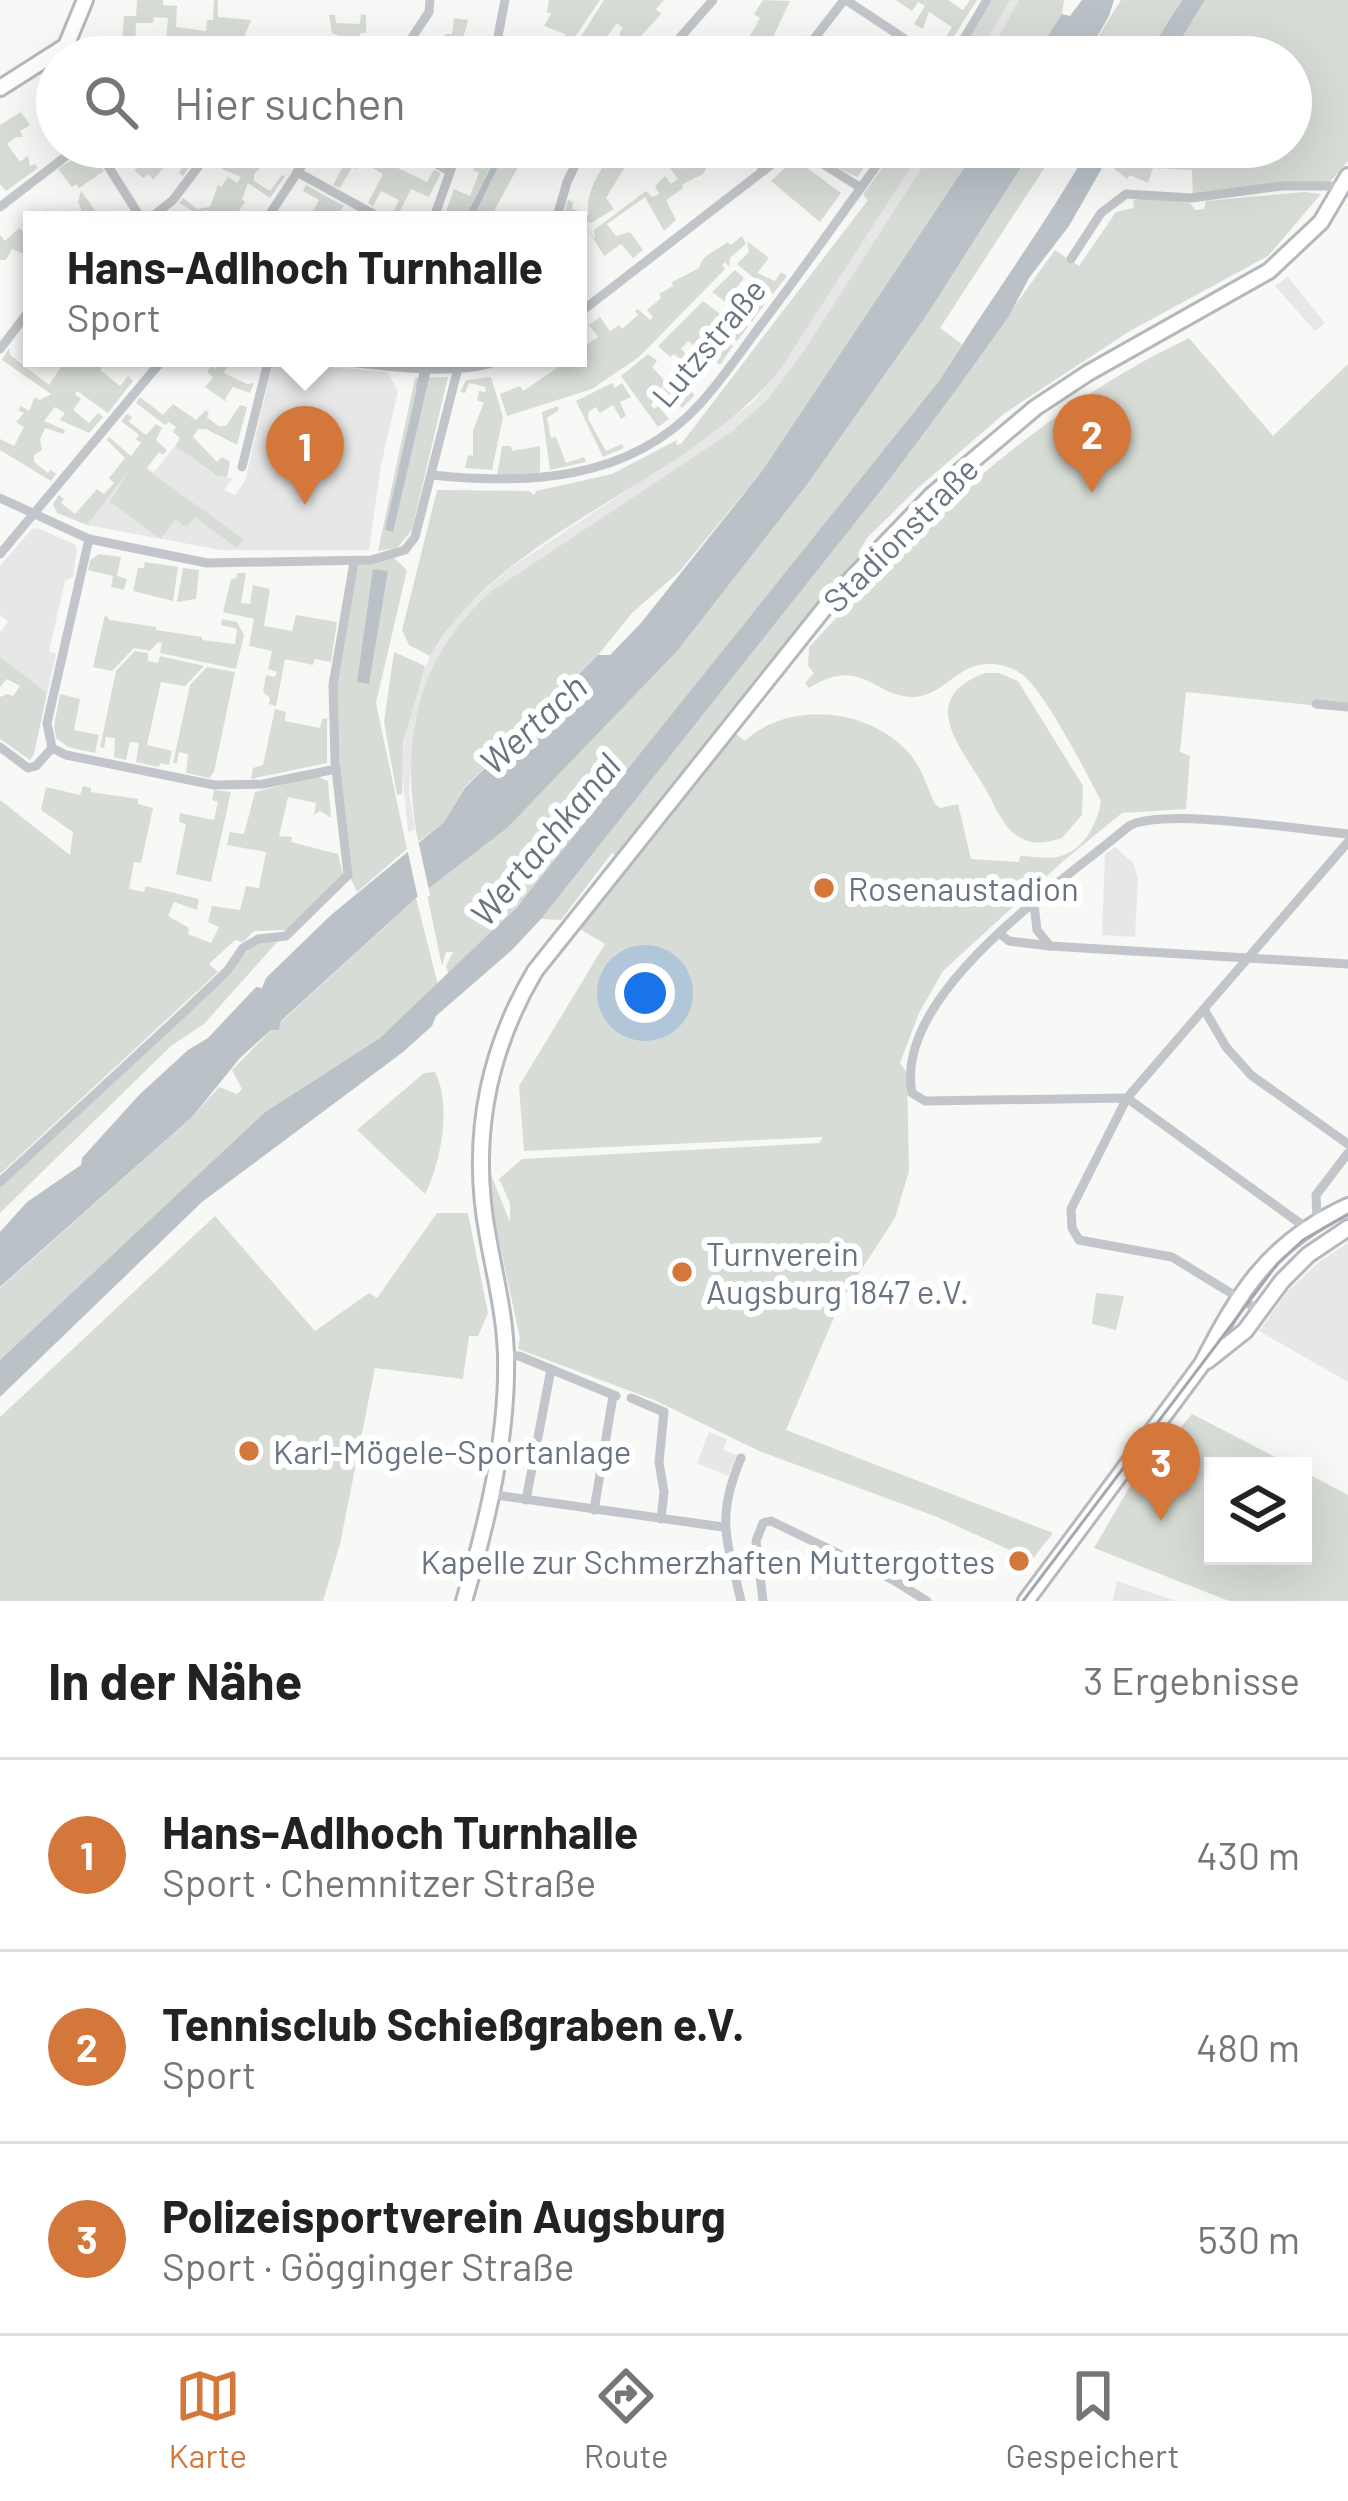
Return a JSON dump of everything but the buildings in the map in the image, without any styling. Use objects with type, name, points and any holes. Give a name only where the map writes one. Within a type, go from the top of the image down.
[{"type":"street","points":[[70,36],[85,0]]},
{"type":"street","points":[[413,36],[429,12],[430,0]]},
{"type":"street","points":[[498,36],[505,0]]},
{"type":"street","points":[[681,36],[713,0]]},
{"type":"street","points":[[817,36],[845,0],[900,36]]},
{"type":"street","points":[[966,36],[987,0]]},
{"type":"street","points":[[0,88],[36,69]]},
{"type":"street","points":[[0,207],[51,168]]},
{"type":"street","points":[[110,168],[139,211]]},
{"type":"street","points":[[158,211],[173,200],[197,168]]},
{"type":"street","points":[[272,211],[300,168]]},
{"type":"street","points":[[444,168],[449,171]]},
{"type":"street","points":[[436,211],[450,168]]},
{"type":"street","points":[[558,211],[573,168]]},
{"type":"street","points":[[587,307],[768,168]]},
{"type":"street","points":[[829,168],[861,188]]},
{"type":"street","name":"Lutzstraße","points":[[432,476],[546,480],[594,469],[653,441],[696,409],[715,386],[875,168]]},
{"type":"street","points":[[297,172],[357,211]]},
{"type":"street","points":[[1071,259],[1100,213],[1126,194],[1191,198],[1346,183]]},
{"type":"street","name":"Stadionstraße","points":[[468,1600],[501,1438],[506,1355],[502,1300],[483,1204],[481,1136],[497,1050],[536,971],[784,656],[924,502],[976,455],[1071,384],[1269,271],[1317,227],[1346,183]]},
{"type":"street","points":[[0,349],[23,320]]},
{"type":"street","points":[[0,554],[157,367]]},
{"type":"street","points":[[242,467],[268,367]]},
{"type":"street","points":[[434,367],[469,367]]},
{"type":"street","points":[[0,498],[89,539],[207,563],[354,562],[393,557],[415,537],[458,368]]},
{"type":"street","points":[[52,748],[47,723],[89,539]]},
{"type":"street","points":[[0,1182],[227,971],[243,948],[258,939],[286,936],[348,875],[335,769],[333,685],[354,562]]},
{"type":"street","points":[[1316,704],[1348,707]]},
{"type":"street","points":[[0,746],[28,768],[52,748]]},
{"type":"street","points":[[52,748],[66,755],[214,785],[263,784],[335,769]]},
{"type":"street","points":[[1311,1224],[1127,1098],[925,1101],[912,1093],[910,1084],[931,1013],[953,977],[999,933],[1140,820],[1181,819],[1348,837]]},
{"type":"street","points":[[1260,1311],[1165,1255],[1079,1240],[1071,1219],[1076,1196],[1127,1098],[1348,837]]},
{"type":"street","points":[[1034,904],[1037,930],[1050,946]]},
{"type":"street","points":[[999,933],[1009,941],[1050,946],[1348,964]]},
{"type":"street","points":[[1204,1010],[1226,1047],[1251,1075],[1348,1149],[1316,1195],[1311,1224]]},
{"type":"street","points":[[1026,1601],[1202,1364],[1261,1268],[1311,1224],[1348,1206]]},
{"type":"street","points":[[1202,1364],[1245,1331],[1282,1281],[1308,1256],[1348,1228]]},
{"type":"street","points":[[506,1355],[519,1356],[615,1396],[594,1510]]},
{"type":"street","points":[[526,1500],[551,1369]]},
{"type":"street","points":[[632,1398],[664,1412],[661,1519]]},
{"type":"street","points":[[741,1458],[726,1498],[723,1527],[741,1601]]},
{"type":"street","points":[[490,1494],[723,1527]]},
{"type":"street","points":[[763,1601],[756,1541],[766,1522],[829,1548],[927,1601]]},
{"type":"shaded area","points":[[137,0],[163,0],[163,5],[177,6],[176,27],[206,31],[207,20],[213,20],[214,0],[218,0],[218,17],[251,20],[245,36],[166,36],[168,18],[154,17],[153,23],[136,23],[136,36],[123,36],[124,16],[136,16]]},
{"type":"shaded area","points":[[549,0],[600,0],[576,36],[544,26],[551,14],[547,12]]},
{"type":"shaded area","points":[[604,0],[664,0],[656,9],[661,14],[641,36],[621,36],[623,28],[617,23],[607,36],[581,36]]},
{"type":"shaded area","points":[[763,0],[790,1],[775,36],[749,36],[760,18],[754,14]]},
{"type":"shaded area","points":[[896,0],[948,0],[963,10],[970,0],[977,0],[954,36],[946,36],[952,27],[929,12],[923,29],[914,24],[925,6],[918,2],[912,11]]},
{"type":"shaded area","points":[[992,0],[1010,0],[990,36],[971,36]]},
{"type":"shaded area","points":[[1010,0],[1019,0],[999,36],[990,36]]},
{"type":"shaded area","points":[[1019,0],[1064,0],[1062,14],[1048,36],[999,36]]},
{"type":"shaded area","points":[[1121,0],[1182,0],[1159,36],[1098,36]]},
{"type":"shaded area","points":[[1205,0],[1348,0],[1348,161],[1330,182],[1193,195],[1192,170],[1153,168],[1312,168],[1312,36],[1183,36]]},
{"type":"shaded area","points":[[361,14],[366,15],[366,33],[340,36],[332,33],[329,15],[335,15],[336,23],[360,24]]},
{"type":"shaded area","points":[[454,18],[468,20],[464,36],[444,34],[452,34]]},
{"type":"shaded area","points":[[21,112],[30,125],[20,131],[23,137],[7,144],[20,162],[28,156],[30,166],[38,168],[6,191],[0,184],[0,125]]},
{"type":"shaded area","points":[[137,168],[163,168],[153,180],[134,170]]},
{"type":"shaded area","points":[[260,168],[254,181],[270,191],[285,176],[270,198],[248,183],[239,211],[193,211],[179,203],[183,198],[197,209],[210,207],[218,185],[228,177],[237,183],[241,177],[222,169]]},
{"type":"shaded area","points":[[342,168],[351,168],[340,188],[333,185]]},
{"type":"shaded area","points":[[373,168],[398,168],[427,182],[434,170],[441,173],[429,197],[411,189],[400,211],[394,211],[399,200],[381,191],[373,206],[368,203],[383,174]]},
{"type":"shaded area","points":[[490,168],[468,211],[446,211],[454,189],[470,196],[479,173],[473,170]]},
{"type":"shaded area","points":[[498,168],[517,168],[494,211],[476,211]]},
{"type":"shaded area","points":[[624,168],[606,198],[614,209],[591,223],[587,214],[591,189],[600,171]]},
{"type":"shaded area","points":[[670,168],[706,168],[666,200],[676,220],[664,231],[645,197],[607,224],[616,236],[630,232],[643,250],[633,258],[621,244],[604,256],[587,228],[595,239],[594,230],[646,191],[652,197],[659,194],[655,186],[665,176],[671,184],[678,179]]},
{"type":"shaded area","points":[[785,168],[807,168],[841,193],[820,222],[771,181]]},
{"type":"shaded area","points":[[838,168],[864,168],[857,177]]},
{"type":"shaded area","points":[[882,168],[910,168],[780,370],[741,410],[696,446],[503,574],[462,612],[430,656],[409,645],[402,630],[437,490],[529,491],[534,495],[612,474],[677,440],[676,445],[681,444],[868,200],[863,195]]},
{"type":"shaded area","points":[[910,168],[921,168],[768,399],[731,432],[503,583],[462,621],[439,655],[415,721],[409,792],[415,830],[408,832],[401,761],[411,702],[430,656],[460,611],[510,568],[706,438],[754,401],[780,370]]},
{"type":"shaded area","points":[[921,168],[964,168],[762,471],[679,572],[632,613],[598,655],[464,788],[444,822],[418,842],[411,771],[419,705],[445,644],[466,616],[493,590],[731,432],[768,399]]},
{"type":"shaded area","points":[[1021,168],[1044,168],[940,328],[962,344],[939,381],[544,878],[449,976],[446,966],[453,952],[446,952],[442,966],[426,890],[506,829],[928,313]]},
{"type":"shaded area","points":[[1114,168],[1153,168],[1148,183],[1130,175],[1127,179]]},
{"type":"shaded area","points":[[58,169],[104,171],[79,188],[72,187]]},
{"type":"shaded area","points":[[306,185],[344,206],[340,211],[313,211],[319,200],[303,191]]},
{"type":"shaded area","points":[[81,191],[95,211],[82,211]]},
{"type":"shaded area","points":[[1321,194],[1268,256],[1130,331],[1005,413],[919,487],[868,537],[858,553],[875,545],[621,860],[612,853],[561,920],[541,919],[886,484],[1055,250],[1079,266],[1116,212],[1134,208],[1133,201],[1140,198],[1190,203],[1195,210],[1204,209],[1206,201]]},
{"type":"shaded area","points":[[19,228],[23,253],[12,249],[6,260],[0,260],[0,235],[5,241]]},
{"type":"shaded area","points":[[742,236],[746,244],[639,357],[592,389],[507,416],[500,394],[520,386],[523,391],[559,367],[587,367],[587,344],[598,337],[589,325],[600,317],[610,331],[619,325],[622,329],[638,315],[638,309],[650,320],[653,317],[647,310],[661,298],[659,294],[699,268],[709,254],[728,242],[731,245]]},
{"type":"shaded area","points":[[747,241],[769,258],[757,273],[775,281],[781,272],[787,276],[773,294],[737,264],[749,252]]},
{"type":"shaded area","points":[[735,270],[744,278],[733,292],[754,310],[765,295],[769,298],[752,322],[712,292]]},
{"type":"shaded area","points":[[1288,277],[1325,323],[1315,331],[1275,286]]},
{"type":"shaded area","points":[[703,301],[735,334],[743,324],[748,327],[737,341],[721,329],[717,334],[709,328],[704,334],[719,356],[729,342],[733,346],[720,365],[715,361],[712,366],[698,356],[701,351],[688,341],[681,349],[686,354],[681,360],[658,346]]},
{"type":"shaded area","points":[[1189,338],[1273,436],[1348,364],[1348,709],[1186,692],[1180,752],[1190,756],[1186,809],[1122,813],[943,971],[919,1013],[900,1063],[907,1073],[909,1171],[895,1218],[841,1301],[786,1430],[1053,1533],[1032,1560],[937,1517],[759,1451],[654,1400],[518,1349],[520,1338],[491,1204],[489,1170],[510,1222],[510,1203],[499,1179],[522,1159],[819,1143],[823,1137],[524,1151],[519,1086],[605,944],[580,929],[735,733],[745,741],[784,719],[806,715],[873,726],[909,753],[935,804],[940,808],[958,804],[971,859],[1019,862],[1020,856],[1057,857],[1083,841],[1101,801],[1054,716],[1023,675],[1002,665],[979,665],[914,697],[855,676],[842,675],[809,688],[805,683],[814,673],[808,666],[809,647],[936,511],[947,519],[939,511],[997,461],[1089,394]]},
{"type":"shaded area","points":[[9,348],[10,355],[49,385],[61,367],[102,367],[120,386],[128,376],[133,381],[108,413],[77,391],[81,399],[73,410],[89,423],[98,413],[103,417],[89,433],[60,420],[65,413],[55,407],[44,421],[65,430],[63,434],[45,428],[42,450],[34,455],[34,462],[56,474],[51,481],[0,450],[0,439],[14,446],[24,427],[16,422],[24,413],[18,410],[21,406],[29,411],[35,397],[40,400],[51,394],[2,360]]},
{"type":"shaded area","points":[[648,354],[657,361],[652,367],[670,393],[695,395],[682,408],[662,387],[651,391],[655,398],[651,405],[669,419],[658,427],[621,376]]},
{"type":"shaded area","points":[[227,367],[224,373],[254,383],[250,393],[233,387],[225,399],[228,403],[205,387],[213,377],[207,372]]},
{"type":"shaded area","points":[[272,367],[387,372],[398,391],[369,550],[221,550],[87,525],[136,460],[154,472],[175,446],[216,476],[233,478],[224,490],[235,495],[245,481]]},
{"type":"shaded area","points":[[448,377],[412,530],[397,548],[378,551],[415,378]]},
{"type":"shaded area","points":[[491,377],[503,417],[492,470],[465,468],[468,455],[473,456],[473,430],[484,403],[477,400],[479,391],[485,392],[486,387],[469,383],[465,393],[460,392],[466,380]]},
{"type":"shaded area","points":[[612,383],[615,388],[622,383],[631,397],[620,402],[626,416],[621,419],[613,405],[600,413],[596,407],[589,411],[588,419],[606,451],[622,444],[624,448],[603,457],[576,401]]},
{"type":"shaded area","points":[[140,397],[163,415],[173,404],[196,420],[206,410],[218,426],[226,426],[240,405],[247,407],[237,445],[206,429],[198,429],[193,437],[217,462],[222,457],[230,462],[227,477],[217,476],[175,446],[180,438],[173,432],[176,427],[169,422],[165,425],[136,403]]},
{"type":"shaded area","points":[[558,406],[547,418],[551,438],[556,437],[566,463],[584,457],[586,462],[550,470],[542,412]]},
{"type":"shaded area","points":[[127,414],[132,417],[129,422],[146,435],[156,424],[162,428],[156,440],[167,450],[163,455],[159,452],[146,469],[243,539],[237,548],[195,517],[186,527],[175,519],[161,539],[110,502],[130,469],[87,525],[57,513],[53,504],[59,495],[64,499],[61,503],[75,514],[97,489],[104,494],[114,483],[109,478],[125,458],[109,437],[131,456],[141,443],[136,439],[139,435],[121,421]]},
{"type":"shaded area","points":[[502,446],[511,446],[512,451],[540,446],[540,471],[533,477],[497,476]]},
{"type":"shaded area","points":[[37,528],[77,549],[49,651],[56,654],[47,693],[0,657],[0,632],[8,622],[0,615],[0,566]]},
{"type":"shaded area","points":[[99,554],[121,557],[117,576],[127,579],[124,590],[111,587],[113,576],[88,570],[90,560]]},
{"type":"shaded area","points":[[393,557],[407,570],[376,703],[407,849],[357,892],[349,875],[333,685],[354,562]]},
{"type":"shaded area","points":[[145,562],[178,567],[173,601],[133,591],[138,568],[144,568]]},
{"type":"shaded area","points":[[183,568],[199,570],[196,599],[177,602]]},
{"type":"shaded area","points":[[246,573],[241,603],[250,604],[253,585],[270,589],[264,626],[292,631],[296,615],[337,622],[331,662],[315,659],[313,665],[285,659],[276,706],[269,704],[263,692],[266,675],[275,677],[277,672],[268,669],[272,651],[249,646],[254,619],[223,612],[231,579]]},
{"type":"shaded area","points":[[105,615],[110,620],[235,644],[237,629],[221,625],[222,619],[237,622],[244,635],[236,669],[160,653],[162,643],[158,642],[150,651],[134,648],[112,671],[93,667]]},
{"type":"shaded area","points":[[135,651],[148,653],[148,661],[158,663],[160,656],[204,666],[185,686],[161,682],[147,745],[172,751],[169,765],[136,762],[139,743],[130,742],[126,760],[114,757],[115,738],[106,737],[104,748],[100,747],[116,671]]},
{"type":"shaded area","points":[[394,652],[425,666],[403,743],[402,794],[397,795],[384,722]]},
{"type":"shaded area","points":[[0,657],[47,693],[30,760],[0,739],[0,697],[13,696],[20,686],[7,679],[0,687]]},
{"type":"shaded area","points":[[207,667],[235,672],[209,778],[186,773],[188,754],[179,752],[173,763],[190,685]]},
{"type":"shaded area","points":[[985,673],[1018,681],[1083,786],[1082,815],[1062,838],[1032,842],[1011,831],[956,740],[948,710],[952,696]]},
{"type":"shaded area","points":[[60,694],[80,699],[74,730],[99,735],[95,753],[68,747],[56,738]]},
{"type":"shaded area","points":[[275,709],[286,712],[285,721],[320,728],[327,718],[327,763],[251,779],[253,768],[263,765]]},
{"type":"shaded area","points":[[316,776],[328,781],[331,818],[320,811],[314,815],[316,803],[288,797],[279,836],[338,854],[343,875],[287,930],[254,931],[243,942],[235,940],[209,964],[218,972],[0,1174],[0,800],[70,855],[73,832],[41,810],[46,787],[80,795],[83,786],[91,792],[138,799],[138,804],[153,808],[141,863],[134,862],[129,889],[144,892],[146,886],[199,899],[197,910],[174,902],[168,916],[189,928],[188,934],[211,943],[219,927],[208,922],[212,906],[240,910],[246,886],[259,888],[266,852],[227,845],[230,832],[244,834],[255,792]]},
{"type":"shaded area","points":[[214,790],[231,792],[211,882],[176,874],[186,824],[179,822],[180,813],[214,820],[218,802],[212,800]]},
{"type":"shaded area","points":[[1115,847],[1133,863],[1138,878],[1135,937],[1102,935],[1105,854]]},
{"type":"shaded area","points":[[416,898],[438,985],[380,1038],[265,1112],[0,1360],[0,1288],[193,1116],[219,1087],[237,1094],[242,1089],[232,1070]]},
{"type":"shaded area","points":[[279,940],[204,1024],[172,1045],[0,1213],[0,1186],[256,943]]},
{"type":"shaded area","points":[[435,1072],[444,1116],[436,1166],[425,1194],[357,1130],[424,1073]]},
{"type":"shaded area","points":[[437,1213],[468,1213],[488,1313],[478,1336],[469,1336],[463,1379],[375,1368],[340,1544],[323,1601],[0,1601],[0,1417],[215,1216],[315,1331],[369,1293],[377,1298]]},
{"type":"shaded area","points":[[1348,1243],[1348,1382],[1259,1331],[1288,1291]]},
{"type":"shaded area","points":[[1096,1293],[1124,1296],[1116,1330],[1092,1324]]},
{"type":"shaded area","points":[[1192,1414],[1276,1457],[1204,1457],[1204,1565],[1312,1565],[1312,1476],[1348,1495],[1348,1601],[1229,1601],[1094,1548],[1129,1488]]},
{"type":"shaded area","points":[[709,1432],[727,1439],[723,1450],[737,1455],[728,1476],[697,1463]]},
{"type":"shaded area","points":[[1117,1581],[1176,1601],[1113,1601]]},
{"type":"water","points":[[1082,0],[1114,0],[1097,36],[1048,36],[1062,14],[1070,16]]},
{"type":"water","points":[[1182,0],[1205,0],[1183,36],[1159,36]]},
{"type":"water","points":[[490,168],[498,168],[476,211],[469,211]]},
{"type":"water","name":"Wertach","points":[[964,168],[1021,168],[928,313],[808,483],[677,651],[506,829],[416,898],[281,1021],[279,1030],[271,1030],[240,1058],[193,1116],[0,1287],[0,1232],[27,1202],[81,1165],[82,1158],[139,1095],[208,1038],[256,987],[262,988],[266,978],[331,915],[444,822],[464,789],[598,655],[610,655],[641,623],[762,471]]},
{"type":"water","points":[[1077,168],[1102,168],[1009,316],[886,484],[541,919],[403,1052],[202,1202],[0,1397],[0,1360],[265,1112],[380,1038],[517,907],[939,381]]},
{"type":"water","points":[[420,374],[430,374],[393,532],[385,530]]},
{"type":"water","points":[[373,569],[388,571],[369,684],[357,682]]},
{"type":"pier","points":[[417,835],[430,895],[419,903],[406,843]]},
{"type":"waterway","points":[[421,388],[426,367]]},
{"type":"tram line","points":[[1023,1601],[1278,1263],[1303,1240],[1348,1214]]},
{"type":"place","name":"Tennisclub Schießgraben e.V.","points":[[1092,493]]},
{"type":"place","name":"Hans-Adlhoch Turnhalle","points":[[305,505]]},
{"type":"place","name":"Rosenaustadion","points":[[824,888]]},
{"type":"place","name":"Turnverein Augsburg 1847 e.V.","points":[[682,1272]]},
{"type":"place","name":"Karl-Mögele-Sportanlage","points":[[249,1451]]},
{"type":"place","name":"Polizeisportverein Augsburg","points":[[1161,1521]]},
{"type":"place","name":"Kapelle zur Schmerzhaften Muttergottes","points":[[1019,1561]]},
{"type":"water label","name":"Wertachkanal","points":[[544,839]]}]
